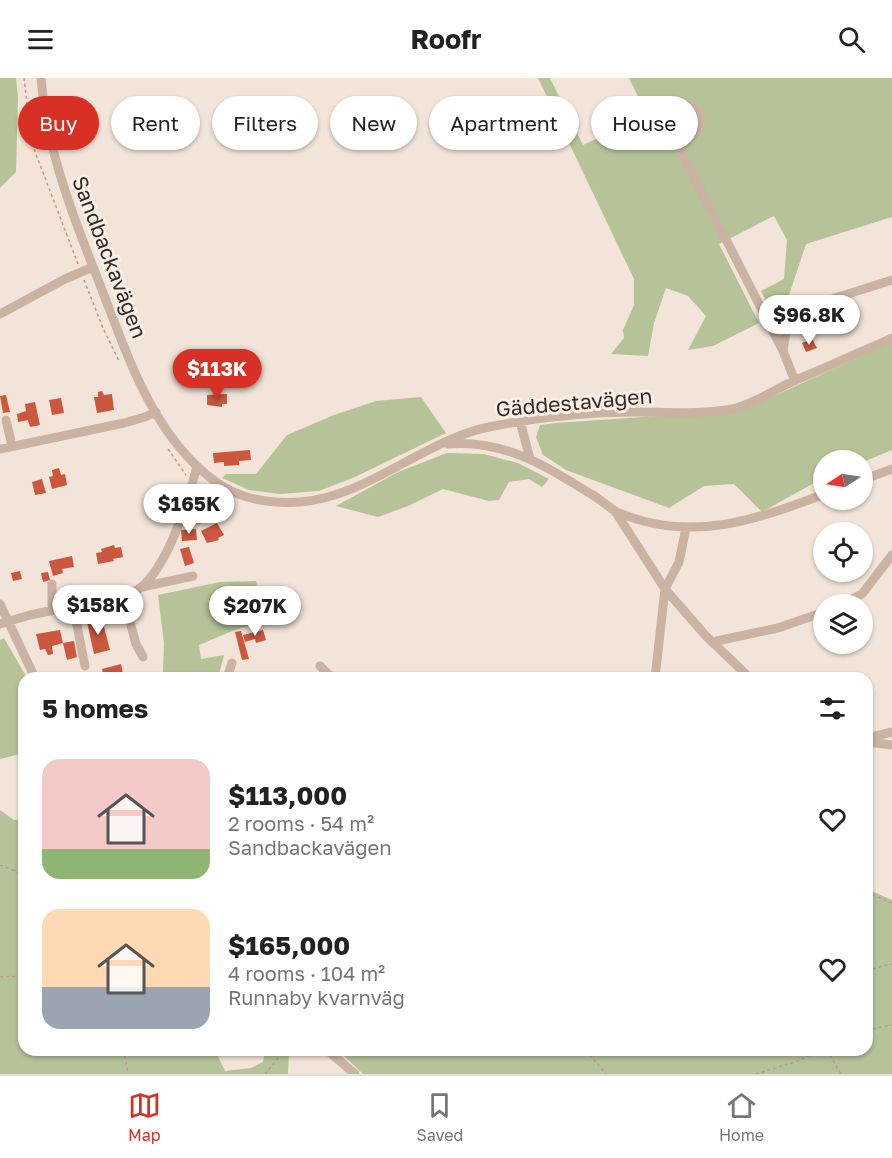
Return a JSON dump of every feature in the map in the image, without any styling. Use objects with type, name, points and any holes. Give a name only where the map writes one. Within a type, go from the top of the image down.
[{"type":"street","name":"Sandbackavägen","points":[[41,78],[50,138],[57,166],[126,352],[156,412],[178,445],[197,466]]},
{"type":"street","points":[[680,150],[783,351],[795,381]]},
{"type":"street","points":[[0,314],[65,279],[93,267]]},
{"type":"street","points":[[783,351],[788,318],[794,311],[892,280]]},
{"type":"street","name":"Gäddestavägen","points":[[197,466],[214,481],[255,500],[280,503],[303,502],[346,492],[440,445],[486,427],[520,421],[610,413],[732,409],[892,338]]},
{"type":"street","points":[[0,449],[124,423],[156,412]]},
{"type":"street","points":[[6,420],[12,446]]},
{"type":"street","points":[[520,421],[530,459]]},
{"type":"street","points":[[440,445],[491,446],[515,452],[547,466],[615,511],[646,523],[686,528],[731,524],[765,517],[813,498]]},
{"type":"street","points":[[142,587],[151,577],[173,539],[188,501],[197,466]]},
{"type":"street","points":[[873,476],[892,469]]},
{"type":"street","points":[[188,501],[198,520]]},
{"type":"street","points":[[615,511],[664,590],[712,642],[744,672]]},
{"type":"street","points":[[656,672],[664,590],[679,562],[686,528]]},
{"type":"street","points":[[862,594],[892,555]]},
{"type":"street","points":[[4,623],[73,605],[123,596],[142,587],[194,576]]},
{"type":"street","points":[[52,584],[52,610]]},
{"type":"street","points":[[123,596],[136,644],[143,657]]},
{"type":"street","points":[[0,604],[4,623],[32,672]]},
{"type":"street","points":[[73,605],[85,666]]},
{"type":"street","points":[[712,642],[778,628],[813,616]]},
{"type":"street","points":[[229,672],[231,663]]},
{"type":"street","points":[[320,666],[326,672]]},
{"type":"street","points":[[873,738],[892,732]]},
{"type":"street","points":[[873,741],[892,745]]},
{"type":"street","points":[[334,1056],[355,1074]]},
{"type":"path","points":[[0,866],[18,873]]},
{"type":"path","points":[[9,869],[18,871]]},
{"type":"path","points":[[873,895],[892,903]]},
{"type":"path","points":[[873,969],[892,964]]},
{"type":"path","points":[[0,977],[18,976]]},
{"type":"path","points":[[873,1029],[892,1024]]},
{"type":"path","points":[[125,1056],[128,1074]]},
{"type":"path","points":[[265,1074],[279,1056]]},
{"type":"path","points":[[591,1056],[606,1074]]},
{"type":"path","points":[[756,1074],[808,1056]]},
{"type":"path","points":[[830,1056],[841,1074]]},
{"type":"green space","points":[[0,78],[16,78],[18,98],[16,172],[0,188]]},
{"type":"green space","points":[[538,78],[550,78],[559,96],[547,96]]},
{"type":"green space","points":[[629,78],[892,78],[892,217],[806,244],[779,325],[761,291],[784,279],[787,240],[774,216],[719,244],[759,323],[713,346],[688,350],[706,316],[688,296],[666,288],[654,323],[648,356],[611,354],[624,338],[623,330],[634,305],[634,279],[572,150],[579,150],[579,137],[583,145],[591,141],[591,150],[698,150],[698,96],[638,96]]},
{"type":"green space","points":[[892,342],[892,450],[873,458],[873,450],[813,450],[813,484],[762,512],[734,484],[704,486],[669,508],[566,470],[543,455],[536,437],[540,425],[657,416],[759,403]]},
{"type":"green space","points":[[421,397],[446,433],[355,477],[319,491],[280,494],[249,490],[222,478],[226,474],[256,474],[287,435],[334,415],[376,401]]},
{"type":"green space","points":[[447,453],[484,454],[518,463],[549,479],[542,487],[529,479],[509,482],[499,500],[489,501],[443,489],[378,517],[336,506],[398,472]]},
{"type":"green space","points":[[256,581],[267,620],[199,645],[201,659],[224,655],[220,672],[163,672],[164,643],[158,595],[220,582]]},
{"type":"green space","points":[[4,638],[24,672],[18,672],[18,754],[0,759],[0,640]]},
{"type":"green space","points":[[0,810],[14,820],[18,820],[18,1056],[218,1056],[225,1071],[251,1068],[263,1062],[264,1056],[289,1056],[288,1074],[0,1074]]},
{"type":"green space","points":[[873,892],[892,900],[892,1074],[363,1074],[344,1056],[873,1056]]},
{"type":"building","points":[[812,339],[817,348],[806,352],[802,343]]},
{"type":"building","points":[[102,391],[104,395],[112,394],[114,410],[97,413],[94,397],[98,397],[98,392]]},
{"type":"building","points":[[227,394],[227,404],[222,404],[222,407],[207,405],[207,395]]},
{"type":"building","points":[[6,395],[10,412],[3,413],[0,396]]},
{"type":"building","points":[[61,398],[64,413],[52,415],[49,400]]},
{"type":"building","points":[[35,402],[40,425],[30,427],[28,420],[18,422],[17,414],[26,411],[25,404]]},
{"type":"building","points":[[250,450],[251,460],[239,461],[239,465],[224,466],[224,462],[214,463],[213,453]]},
{"type":"building","points":[[59,468],[61,475],[65,474],[67,485],[52,489],[49,477],[53,476],[52,470]]},
{"type":"building","points":[[42,479],[46,493],[35,495],[32,482]]},
{"type":"building","points":[[217,523],[224,535],[218,538],[219,540],[207,543],[201,531]]},
{"type":"building","points":[[196,529],[197,540],[182,541],[181,530]]},
{"type":"building","points":[[114,545],[115,548],[121,547],[123,557],[98,564],[96,553]]},
{"type":"building","points":[[189,547],[194,563],[185,566],[180,549]]},
{"type":"building","points":[[72,556],[74,567],[62,569],[63,573],[53,576],[49,561]]},
{"type":"building","points":[[20,571],[22,579],[13,581],[11,573]]},
{"type":"building","points":[[48,572],[50,580],[43,582],[41,573]]},
{"type":"building","points":[[102,619],[110,650],[94,654],[87,622]]},
{"type":"building","points":[[60,630],[63,643],[52,646],[53,654],[48,655],[45,649],[40,650],[36,634]]},
{"type":"building","points":[[263,630],[266,640],[256,643],[255,639],[245,642],[243,635]]},
{"type":"building","points":[[241,631],[249,659],[242,660],[235,632]]},
{"type":"building","points":[[74,641],[77,657],[67,660],[63,643]]},
{"type":"building","points":[[121,664],[123,672],[103,672],[102,669]]}]
